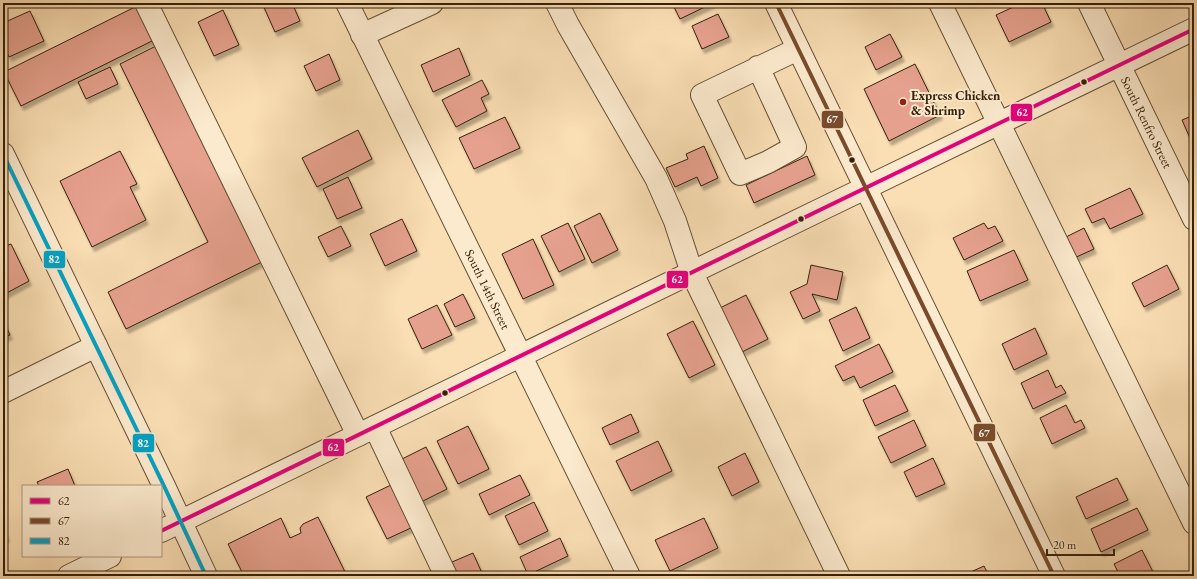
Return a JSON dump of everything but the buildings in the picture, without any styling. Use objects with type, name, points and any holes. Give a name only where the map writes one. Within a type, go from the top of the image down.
[{"type":"street","points":[[146,3],[367,431],[446,576]]},
{"type":"street","name":"South 14th Street","points":[[347,3],[629,576]]},
{"type":"street","points":[[362,35],[432,3]]},
{"type":"street","points":[[557,3],[568,25],[656,178],[675,221],[692,273],[839,576]]},
{"type":"street","points":[[776,3],[1054,576]]},
{"type":"street","points":[[940,3],[1194,523]]},
{"type":"street","name":"South Renfro Street","points":[[1089,3],[1194,219]]},
{"type":"street","points":[[162,531],[1194,29]]},
{"type":"street","points":[[758,67],[795,147],[768,162],[740,174],[702,95],[758,67],[798,49]]},
{"type":"street","points":[[3,154],[12,194],[96,346],[206,576]]},
{"type":"street","points":[[3,392],[96,346]]},
{"type":"street","points":[[68,576],[108,557]]},
{"type":"transit line","name":"67","points":[[776,3],[1054,576]]},
{"type":"transit line","name":"62","points":[[162,531],[1194,29]]},
{"type":"transit line","name":"82","points":[[3,154],[206,576]]},
{"type":"place","name":"Express Chicken & Shrimp","points":[[903,102]]}]
